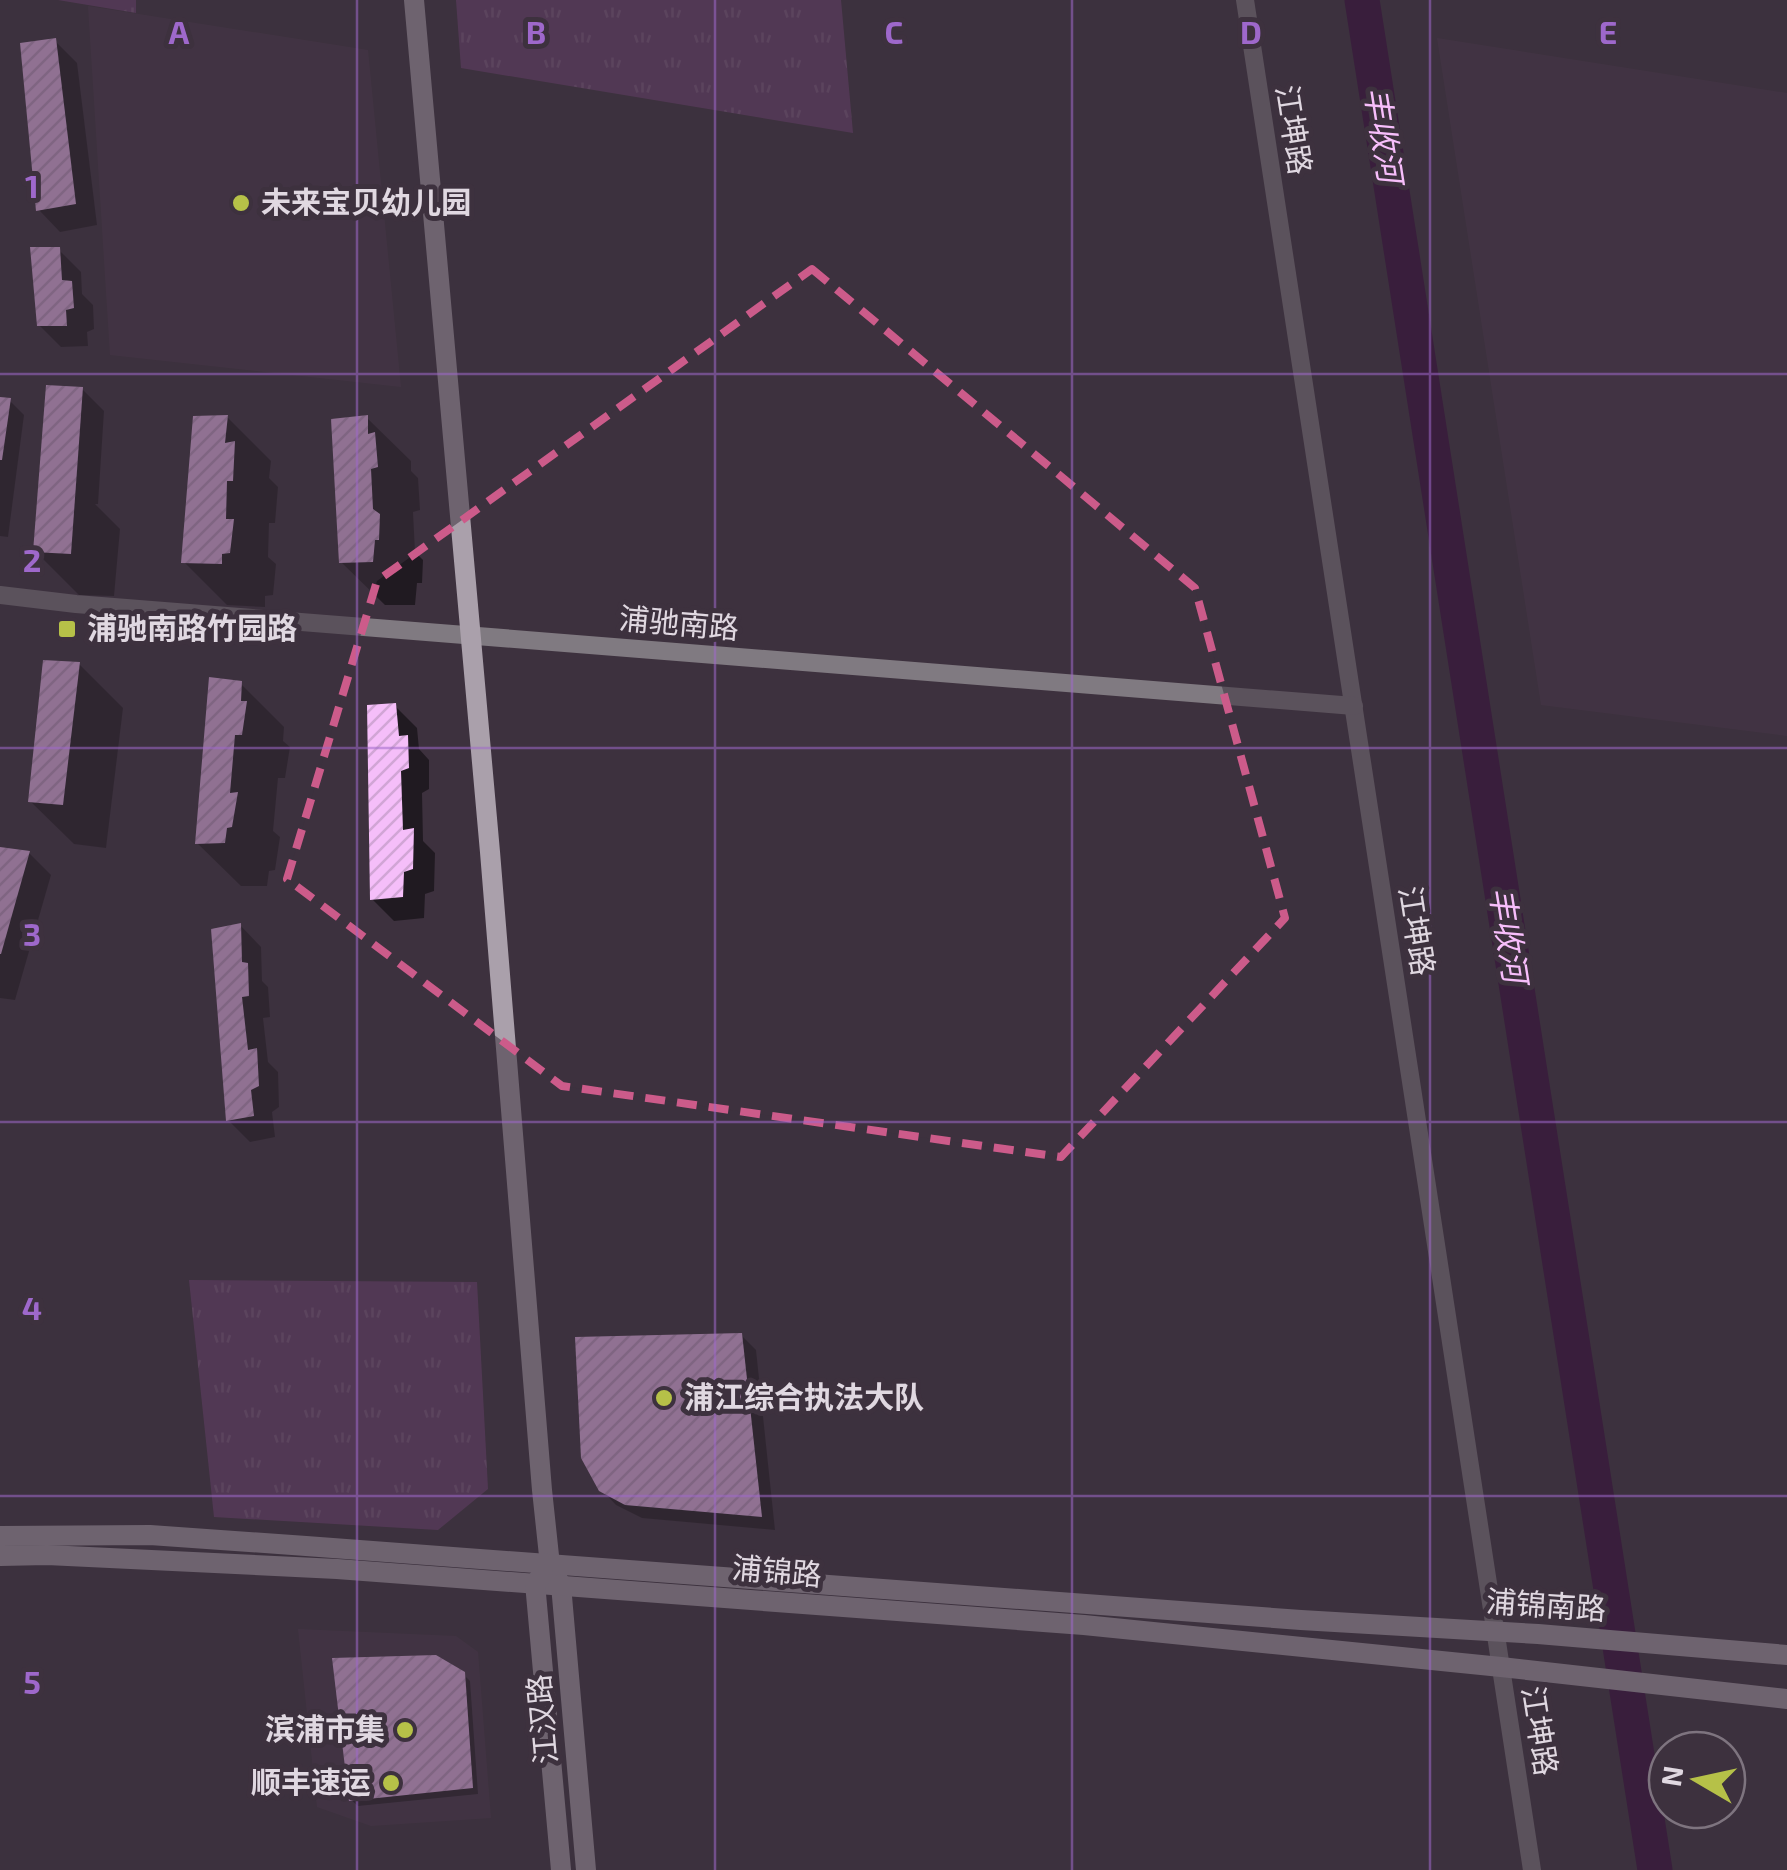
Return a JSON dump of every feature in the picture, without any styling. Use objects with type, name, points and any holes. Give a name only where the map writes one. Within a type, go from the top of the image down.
[{"type":"main road","points":[[414,0],[550,1565],[535,1583],[561,1870]]},
{"type":"main road","name":"浦锦路","points":[[0,1536],[150,1536],[1301,1620]]},
{"type":"main road","name":"浦锦路","points":[[0,1556],[298,1567],[1084,1625],[1787,1699]]},
{"type":"main road","name":"江汉路","points":[[550,1565],[562,1585],[586,1870]]},
{"type":"main road","name":"浦锦南路","points":[[1301,1620],[1538,1634],[1787,1655]]},
{"type":"street","name":"江坤路","points":[[1245,0],[1532,1870]]},
{"type":"street","name":"浦驰南路","points":[[0,595],[1354,706]]},
{"type":"highlighted area","points":[[812,269],[1195,588],[1285,918],[1061,1157],[562,1086],[287,879],[377,581]]},
{"type":"shaded area","name":"未来宝贝幼儿园","points":[[88,6],[368,50],[401,387],[110,355]]},
{"type":"shaded area","points":[[1437,38],[1787,93],[1787,736],[1541,705]]},
{"type":"shaded area","points":[[298,1629],[456,1636],[478,1652],[491,1818],[371,1826],[317,1807]]},
{"type":"green space","points":[[58,0],[136,0],[136,13]]},
{"type":"green space","points":[[456,0],[841,0],[853,133],[461,68]]},
{"type":"green space","points":[[189,1280],[477,1282],[488,1489],[438,1530],[214,1517]]},
{"type":"building","points":[[56,38],[76,204],[36,211],[20,43]]},
{"type":"building","points":[[30,247],[60,247],[62,280],[72,281],[74,308],[66,310],[67,326],[37,326]]},
{"type":"building","points":[[46,385],[83,387],[71,554],[33,552]]},
{"type":"building","points":[[0,397],[11,398],[2,460],[0,460]]},
{"type":"building","points":[[228,415],[225,443],[235,441],[233,481],[227,481],[226,519],[234,519],[230,553],[222,554],[222,564],[181,563],[193,416]]},
{"type":"building","points":[[368,415],[368,434],[375,432],[378,467],[371,469],[373,509],[380,514],[379,540],[375,540],[373,562],[339,563],[331,419]]},
{"type":"building","points":[[43,660],[80,662],[63,805],[28,802]]},
{"type":"building","points":[[209,677],[242,681],[241,701],[247,701],[242,735],[235,735],[230,793],[238,792],[232,827],[227,828],[225,843],[195,844]]},
{"type":"building","points":[[396,703],[399,736],[408,735],[409,768],[401,771],[403,830],[414,828],[413,869],[404,872],[403,897],[370,900],[367,705]]},
{"type":"building","points":[[0,847],[30,851],[1,954],[0,954]]},
{"type":"building","points":[[241,923],[242,962],[248,963],[249,996],[242,997],[248,1050],[257,1048],[259,1086],[251,1090],[254,1116],[226,1121],[211,929]]},
{"type":"building","name":"浦江综合执法大队","points":[[742,1333],[762,1517],[625,1505],[599,1491],[581,1458],[575,1337]]},
{"type":"building","name":"滨浦市集","points":[[436,1655],[465,1672],[473,1788],[349,1801],[332,1658]]},
{"type":"waterway","name":"丰收河","points":[[1362,0],[1655,1870]]},
{"type":"place","name":"未来宝贝幼儿园","points":[[241,203]]},
{"type":"place","name":"浦驰南路竹园路","points":[[67,629]]},
{"type":"place","name":"浦江综合执法大队","points":[[664,1398]]},
{"type":"place","name":"滨浦市集","points":[[405,1730]]},
{"type":"place","name":"顺丰速运","points":[[391,1783]]}]
